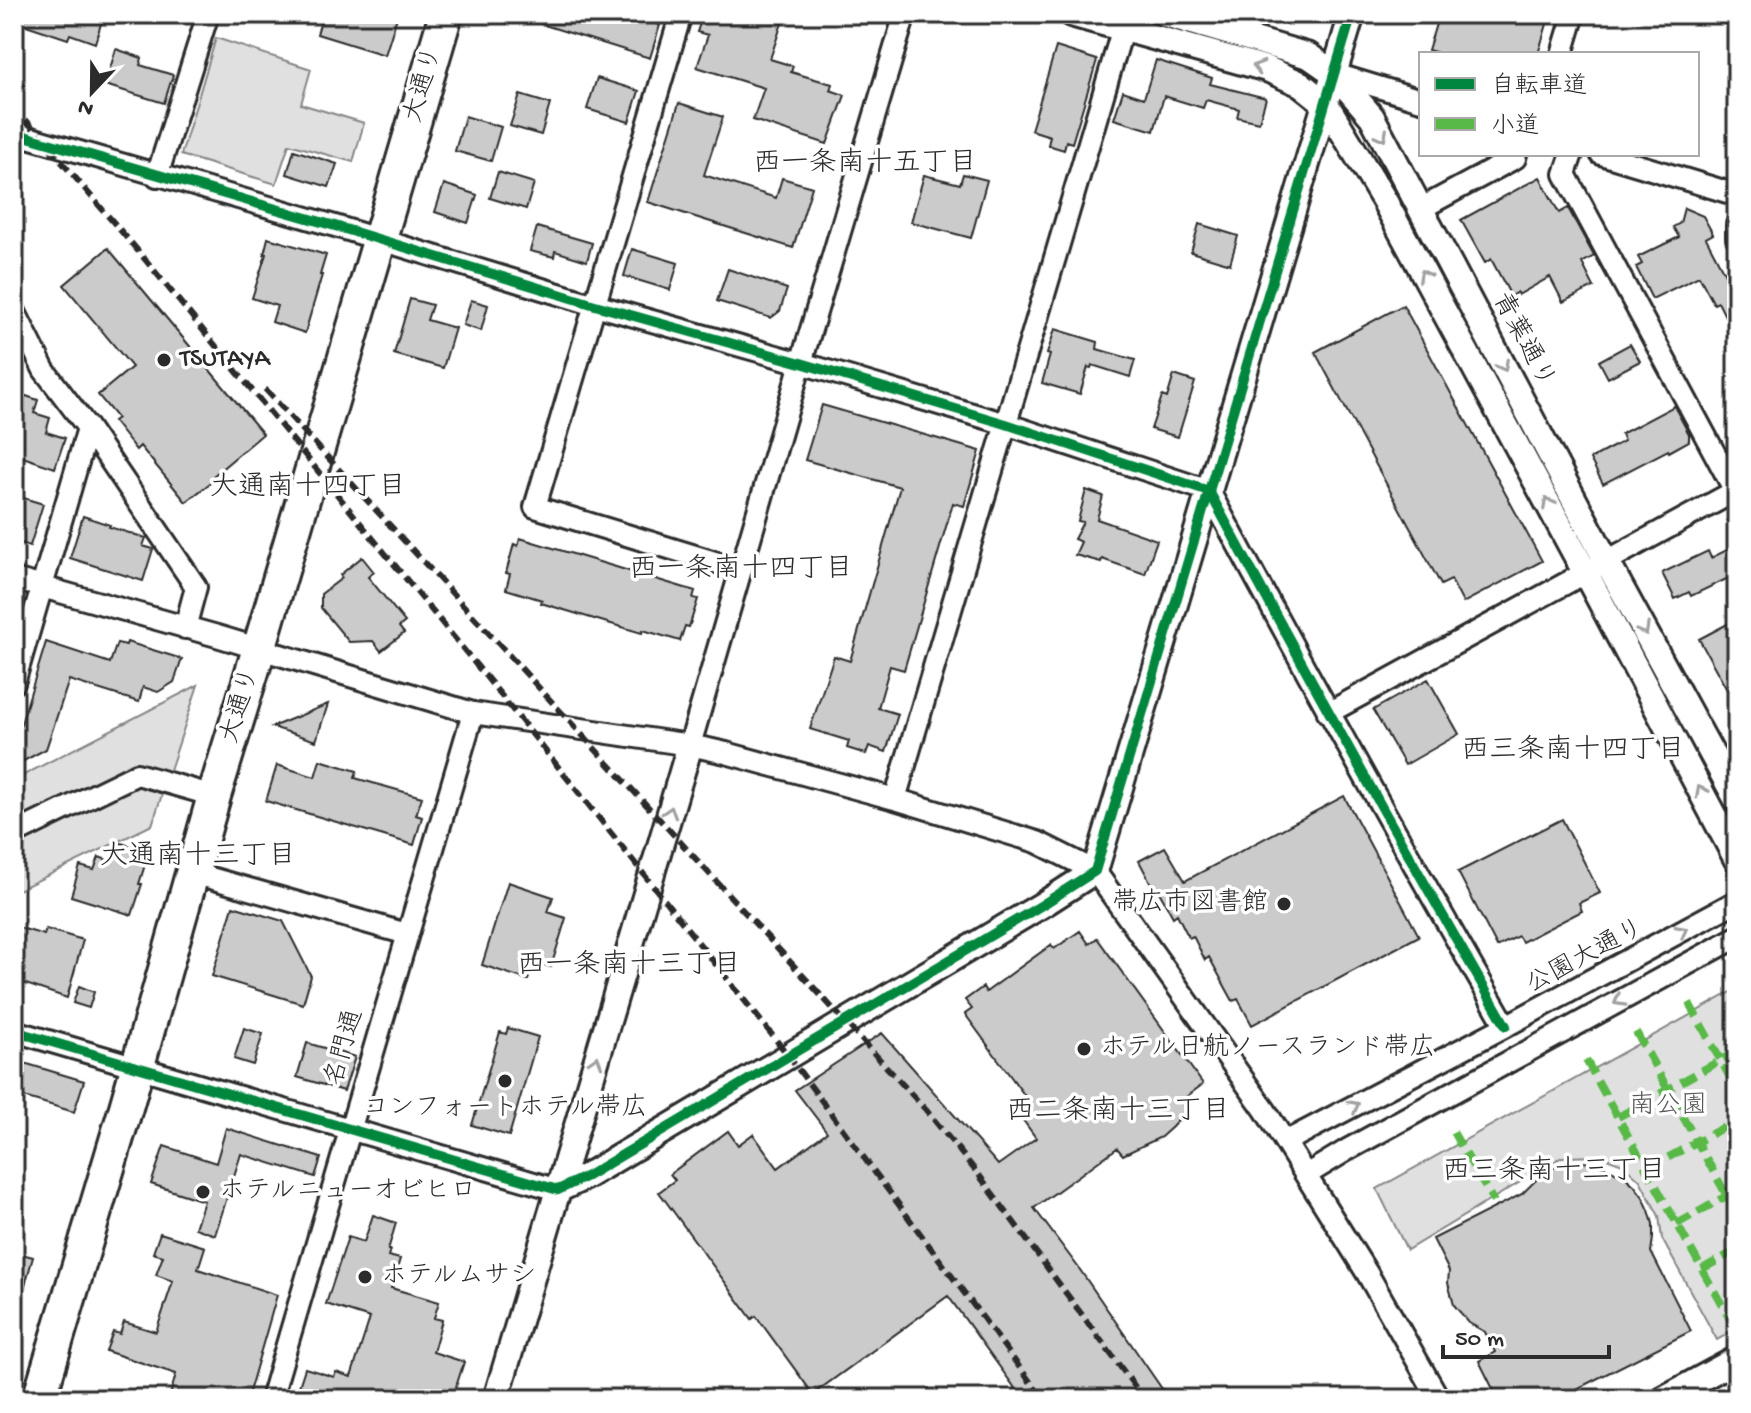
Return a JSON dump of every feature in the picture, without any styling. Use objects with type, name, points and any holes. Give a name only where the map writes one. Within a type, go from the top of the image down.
[{"type":"highway","name":"大通り","points":[[39,1399],[446,14]]},
{"type":"street","points":[[157,176],[208,14]]},
{"type":"street","points":[[681,14],[535,507],[741,570]]},
{"type":"street","points":[[496,1399],[905,14]]},
{"type":"street","points":[[1071,14],[1125,22],[1267,69],[1301,84],[1326,104],[1596,567],[1737,860]]},
{"type":"street","name":"青葉通り","points":[[1165,14],[1309,56],[1335,74],[1372,117],[1596,567],[1737,800]]},
{"type":"street","points":[[14,1031],[558,1190],[587,1176],[1095,871],[1352,14]]},
{"type":"street","points":[[1563,52],[1574,14]]},
{"type":"street","points":[[895,799],[1125,22]]},
{"type":"street","points":[[1335,74],[1419,99]]},
{"type":"street","points":[[14,133],[1006,424],[1209,491],[1328,713],[1506,1026]]},
{"type":"street","points":[[1420,209],[1516,156]]},
{"type":"street","points":[[1328,713],[1736,490],[1565,174],[1571,156]]},
{"type":"street","points":[[1608,156],[1737,195]]},
{"type":"street","points":[[1737,225],[1737,238]]},
{"type":"street","points":[[14,310],[44,370],[88,428],[196,587],[185,628]]},
{"type":"street","points":[[14,683],[88,428]]},
{"type":"street","points":[[14,579],[473,713],[690,745],[895,799],[1037,842],[1095,871],[1265,1110],[1367,1273],[1439,1399]]},
{"type":"street","name":"名門通","points":[[271,1399],[473,713]]},
{"type":"street","points":[[14,834],[137,774],[214,796]]},
{"type":"street","points":[[193,873],[407,934]]},
{"type":"street","name":"公園大通り","points":[[1285,1142],[1737,901]]},
{"type":"street","name":"公園大通り","points":[[1306,1175],[1737,937]]},
{"type":"street","points":[[1663,1399],[1737,1359]]},
{"type":"green space","points":[[216,38],[311,69],[301,104],[364,123],[353,162],[289,144],[276,184],[181,155]]},
{"type":"green space","points":[[198,685],[152,825],[14,892],[14,780]]},
{"type":"green space","name":"南公園","points":[[1737,989],[1737,1329],[1717,1340],[1662,1239],[1659,1216],[1640,1180],[1623,1164],[1601,1156],[1562,1157],[1407,1250],[1377,1189]]},
{"type":"building","points":[[14,14],[104,14],[95,43],[70,34],[68,39],[14,21]]},
{"type":"building","points":[[323,14],[398,14],[385,55],[317,34]]},
{"type":"building","points":[[523,14],[624,14],[660,25],[650,58],[522,18]]},
{"type":"building","points":[[703,14],[785,14],[770,59],[793,66],[791,72],[832,84],[830,90],[845,95],[827,144],[753,120],[764,88],[697,67],[708,35],[697,32]]},
{"type":"building","points":[[1439,14],[1550,14],[1539,52],[1428,50]]},
{"type":"building","points":[[1056,47],[1097,60],[1072,143],[1066,141],[1064,150],[1048,145],[1050,136],[1031,130]]},
{"type":"building","points":[[116,49],[142,58],[140,65],[173,75],[164,103],[105,85]]},
{"type":"building","points":[[1156,60],[1212,78],[1210,84],[1266,98],[1259,122],[1237,117],[1239,109],[1206,100],[1203,108],[1164,96],[1154,131],[1114,119],[1123,91],[1144,98]]},
{"type":"building","points":[[597,78],[639,91],[629,122],[587,109]]},
{"type":"building","points":[[520,95],[550,104],[541,135],[510,126]]},
{"type":"building","points":[[679,103],[723,117],[704,175],[776,198],[782,178],[812,187],[793,248],[648,202]]},
{"type":"building","points":[[465,116],[501,127],[491,161],[455,151]]},
{"type":"building","points":[[294,150],[337,164],[329,187],[287,174]]},
{"type":"building","points":[[498,172],[534,183],[526,209],[490,198]]},
{"type":"building","points":[[963,174],[987,180],[971,238],[911,222],[924,175],[960,184]]},
{"type":"building","points":[[1540,177],[1559,213],[1568,208],[1594,256],[1582,263],[1594,287],[1563,302],[1550,277],[1511,296],[1491,259],[1485,263],[1461,220]]},
{"type":"building","points":[[444,184],[477,195],[468,223],[435,212]]},
{"type":"building","points":[[1684,208],[1703,216],[1713,234],[1706,238],[1737,297],[1737,340],[1718,302],[1714,304],[1699,276],[1652,299],[1636,267],[1642,264],[1638,257],[1679,237],[1673,227],[1680,223]]},
{"type":"building","points":[[1199,224],[1238,236],[1230,264],[1191,252]]},
{"type":"building","points":[[537,227],[592,243],[587,261],[555,251],[554,257],[530,251]]},
{"type":"building","points":[[268,238],[326,255],[305,333],[272,322],[277,306],[252,298]]},
{"type":"building","name":"TSUTAYA","points":[[108,248],[263,434],[186,502],[140,446],[136,450],[113,421],[117,418],[98,395],[132,367],[64,285]]},
{"type":"building","points":[[632,249],[678,263],[670,290],[624,276]]},
{"type":"building","points":[[728,269],[787,289],[780,311],[771,318],[717,301]]},
{"type":"building","points":[[410,299],[432,305],[427,320],[455,328],[443,368],[394,354]]},
{"type":"building","points":[[471,300],[488,305],[481,331],[463,325]]},
{"type":"building","points":[[1403,305],[1542,561],[1463,603],[1451,580],[1441,585],[1315,352]]},
{"type":"building","points":[[1055,329],[1098,342],[1097,349],[1135,360],[1130,377],[1092,365],[1088,367],[1080,394],[1042,383]]},
{"type":"building","points":[[1630,344],[1640,361],[1608,378],[1599,361]]},
{"type":"building","points":[[1174,375],[1195,382],[1178,437],[1151,429],[1162,396],[1167,398]]},
{"type":"building","points":[[14,392],[38,400],[34,413],[50,418],[46,432],[65,438],[55,468],[14,454]]},
{"type":"building","points":[[822,405],[980,451],[964,506],[953,503],[904,670],[890,666],[878,708],[898,714],[886,752],[869,746],[866,754],[847,748],[849,741],[810,729],[834,656],[850,661],[900,487],[805,460]]},
{"type":"building","points":[[1674,406],[1689,434],[1689,441],[1603,484],[1590,459],[1624,441],[1621,434]]},
{"type":"building","points":[[1086,490],[1103,496],[1097,519],[1157,540],[1145,574],[1102,559],[1101,562],[1075,555],[1081,542],[1074,539],[1083,522],[1078,521]]},
{"type":"building","points":[[14,495],[43,504],[30,546],[14,541]]},
{"type":"building","points":[[83,516],[146,538],[143,546],[153,549],[143,581],[70,558]]},
{"type":"building","points":[[520,538],[695,591],[693,598],[698,599],[689,627],[685,626],[680,641],[601,621],[506,589],[510,574],[506,573],[514,544],[518,546]]},
{"type":"building","points":[[1737,545],[1737,574],[1691,596],[1689,592],[1675,599],[1662,573],[1708,551],[1711,558]]},
{"type":"building","points":[[362,557],[374,572],[368,577],[405,622],[399,627],[404,633],[381,651],[373,641],[349,642],[321,608],[321,594]]},
{"type":"building","points":[[1737,619],[1737,708],[1699,639]]},
{"type":"building","points":[[46,642],[110,663],[117,643],[126,645],[127,642],[182,659],[174,682],[158,692],[143,687],[139,702],[69,680],[46,749],[14,766],[14,747]]},
{"type":"building","points":[[1428,679],[1459,734],[1405,765],[1373,710]]},
{"type":"building","points":[[328,704],[316,741],[272,727]]},
{"type":"building","points":[[320,760],[357,771],[355,778],[422,797],[416,815],[422,817],[414,845],[266,801],[277,765],[315,777]]},
{"type":"building","name":"帯広市図書館","points":[[1344,796],[1419,936],[1252,1025],[1238,999],[1233,1001],[1209,957],[1205,960],[1193,936],[1189,938],[1177,914],[1173,917],[1158,890],[1155,891],[1139,861],[1165,847],[1185,881]]},
{"type":"building","points":[[1562,819],[1600,893],[1579,903],[1582,911],[1522,942],[1518,936],[1497,947],[1458,872]]},
{"type":"building","points":[[121,843],[149,852],[132,915],[71,896],[80,866],[94,870],[99,857],[110,861],[115,847]]},
{"type":"building","points":[[508,882],[553,897],[548,912],[566,918],[551,967],[534,962],[528,980],[482,965]]},
{"type":"building","points":[[233,906],[283,921],[311,976],[303,1004],[212,976]]},
{"type":"building","points":[[14,926],[44,935],[46,929],[83,940],[67,998],[14,980]]},
{"type":"building","points":[[1080,931],[1089,944],[1097,938],[1203,1084],[1182,1100],[1188,1109],[1161,1137],[1123,1155],[1117,1148],[1034,1208],[1169,1399],[1023,1399],[948,1296],[813,1394],[756,1316],[752,1319],[659,1192],[675,1180],[670,1174],[728,1131],[738,1145],[753,1134],[778,1168],[827,1132],[795,1090],[882,1033],[998,1165],[1036,1138],[1017,1112],[1030,1103],[965,1014],[972,1009],[965,1000],[983,987],[986,992],[1051,945],[1054,949]]},
{"type":"building","points":[[79,986],[94,992],[89,1008],[73,1003]]},
{"type":"building","points":[[244,1028],[263,1034],[253,1065],[234,1059]]},
{"type":"building","name":"コンフォートホテル帯広","points":[[508,1028],[538,1037],[509,1136],[472,1125],[500,1032],[506,1034]]},
{"type":"building","points":[[307,1043],[355,1057],[344,1091],[297,1077]]},
{"type":"building","points":[[14,1060],[84,1081],[74,1112],[14,1094]]},
{"type":"building","name":"ホテルニューオビヒロ","points":[[226,1128],[321,1158],[315,1177],[241,1154],[215,1235],[195,1228],[204,1201],[151,1184],[164,1146],[216,1163]]},
{"type":"building","points":[[1583,1162],[1598,1164],[1624,1176],[1643,1197],[1653,1224],[1651,1252],[1691,1331],[1557,1399],[1498,1399],[1479,1361],[1495,1352],[1485,1332],[1469,1323],[1454,1305],[1448,1283],[1449,1271],[1433,1239],[1522,1194],[1542,1174],[1555,1167]]},
{"type":"building","points":[[373,1215],[396,1223],[388,1256],[400,1259],[391,1288],[439,1302],[434,1318],[442,1320],[433,1352],[464,1362],[452,1399],[295,1399],[305,1368],[334,1377],[336,1372],[351,1377],[370,1318],[326,1304],[348,1237],[364,1242]]},
{"type":"building","points":[[160,1233],[205,1247],[198,1269],[277,1295],[247,1399],[169,1399],[176,1374],[106,1351],[113,1332],[120,1334],[124,1322],[156,1332],[173,1281],[156,1275],[163,1256],[153,1253]]},
{"type":"building","points":[[14,1252],[33,1257],[19,1306],[14,1305]]},
{"type":"railway","points":[[14,106],[144,258],[500,694],[784,1050],[1043,1399]]},
{"type":"railway","points":[[265,389],[926,1110],[979,1175],[1144,1399]]},
{"type":"marked path","points":[[1689,1003],[1737,1090]]},
{"type":"marked path","points":[[1636,1032],[1737,1214]]},
{"type":"marked path","points":[[1618,1117],[1737,1051]]},
{"type":"marked path","points":[[1586,1060],[1737,1332]]},
{"type":"marked path","points":[[1647,1169],[1737,1120]]},
{"type":"marked path","points":[[1453,1132],[1494,1202]]},
{"type":"marked path","points":[[1677,1224],[1737,1190]]},
{"type":"marked path","points":[[1702,1269],[1737,1250]]},
{"type":"cycle path","points":[[14,1031],[558,1190],[587,1176],[1095,871],[1352,14]]},
{"type":"cycle path","points":[[14,133],[1006,424],[1209,491],[1355,760],[1506,1026]]},
{"type":"place","name":"TSUTAYA","points":[[164,360]]},
{"type":"place","name":"帯広市図書館","points":[[1284,904]]},
{"type":"place","name":"ホテル日航ノースランド帯広","points":[[1084,1049]]},
{"type":"place","name":"コンフォートホテル帯広","points":[[505,1081]]},
{"type":"place","name":"ホテルニューオビヒロ","points":[[203,1192]]},
{"type":"place","name":"ホテルムサシ","points":[[365,1277]]},
{"type":"district","name":"西一条南十五丁目","points":[[865,164]]},
{"type":"district","name":"大通南十四丁目","points":[[308,488]]},
{"type":"district","name":"西一条南十四丁目","points":[[741,570]]},
{"type":"district","name":"西三条南十四丁目","points":[[1573,751]]},
{"type":"district","name":"大通南十三丁目","points":[[198,857]]},
{"type":"district","name":"西一条南十三丁目","points":[[629,966]]},
{"type":"district","name":"西二条南十三丁目","points":[[1118,1112]]},
{"type":"district","name":"西三条南十三丁目","points":[[1554,1172]]}]
